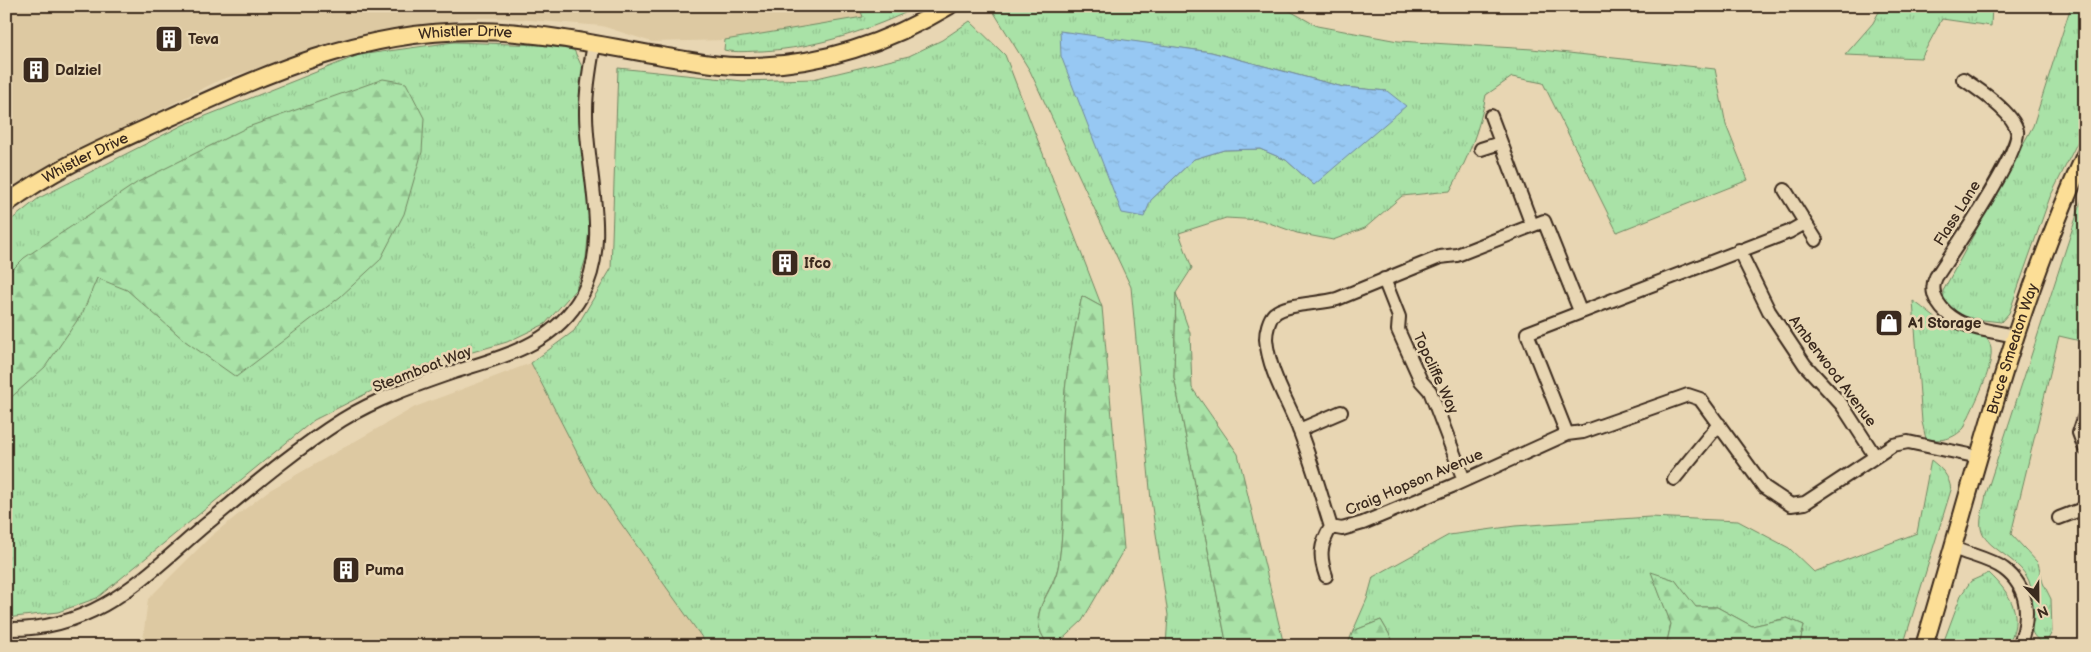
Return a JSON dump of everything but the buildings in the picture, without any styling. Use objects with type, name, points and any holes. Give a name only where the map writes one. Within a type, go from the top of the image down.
[{"type":"main road","name":"Whistler Drive","points":[[6,204],[27,188],[115,140],[286,68],[355,45],[415,34],[477,31],[535,34],[704,63],[749,67],[799,63],[859,48],[924,21],[949,6]]},
{"type":"main road","name":"Bruce Smeaton Way","points":[[1924,646],[2015,336],[2046,249],[2085,155]]},
{"type":"street","name":"Steamboat Way","points":[[6,629],[50,625],[74,619],[106,605],[145,578],[260,480],[310,441],[344,419],[399,392],[512,354],[549,334],[560,324],[583,292],[592,270],[595,249],[595,223],[586,111],[594,44]]},
{"type":"street","name":"Flass Lane","points":[[1963,79],[1996,102],[2017,129],[2018,136],[2007,161],[1936,277],[1933,288],[1935,298],[1942,308],[1959,322],[2015,336]]},
{"type":"street","points":[[1491,116],[1532,226],[1544,221],[1580,311]]},
{"type":"street","points":[[1481,149],[1500,143]]},
{"type":"street","points":[[1785,190],[1816,240]]},
{"type":"street","points":[[1567,434],[1527,333],[1789,232],[1805,223]]},
{"type":"street","name":"Craig Hopson Avenue","points":[[1532,226],[1457,255],[1440,257],[1322,303],[1282,309],[1270,319],[1266,337],[1275,377],[1299,430],[1331,527],[1342,530],[1363,523],[1567,434],[1583,432],[1688,395],[1700,399],[1764,488],[1792,505],[1805,503],[1875,456],[1893,446],[1908,442],[1979,457]]},
{"type":"street","name":"Amberwood Avenue","points":[[1745,248],[1768,311],[1805,366],[1842,405],[1875,456]]},
{"type":"street","name":"Topcliffe Way","points":[[1384,279],[1399,317],[1398,330],[1420,381],[1430,391],[1464,480]]},
{"type":"street","points":[[1299,430],[1341,412]]},
{"type":"street","points":[[2085,415],[2079,433],[2085,449]]},
{"type":"street","points":[[1674,479],[1719,424]]},
{"type":"street","points":[[2059,518],[2085,508]]},
{"type":"street","points":[[1326,576],[1320,548],[1331,527]]},
{"type":"street","points":[[1954,548],[2004,568],[2015,581],[2022,592],[2028,613],[2027,623],[2019,646]]},
{"type":"shaded area","points":[[6,6],[859,6],[864,17],[725,40],[652,42],[602,26],[505,18],[466,18],[343,42],[220,80],[26,179],[6,193]]},
{"type":"shaded area","points":[[531,363],[593,484],[708,646],[142,646],[148,599],[211,536],[268,491],[415,407]]},
{"type":"green space","points":[[859,6],[920,6],[882,23],[823,42],[762,51],[738,52],[724,50],[725,40],[863,17]]},
{"type":"green space","points":[[990,6],[1281,6],[1317,26],[1398,41],[1532,49],[1715,69],[1726,125],[1748,180],[1617,232],[1543,83],[1512,77],[1486,95],[1472,144],[1450,191],[1402,196],[1365,228],[1333,240],[1297,233],[1261,220],[1226,218],[1179,233],[1192,268],[1176,293],[1174,377],[1227,646],[1166,646],[1168,615],[1151,500],[1131,287],[1030,71]],"holes":[[[1061,32],[1211,52],[1343,87],[1387,91],[1314,185],[1286,160],[1260,149],[1224,150],[1194,159],[1151,200]]]},
{"type":"green space","points":[[1882,6],[1992,6],[1991,26],[1942,19],[1921,58],[1845,55],[1873,23]]},
{"type":"green space","points":[[2071,6],[2085,6],[2085,127],[2050,197],[2009,313],[2001,322],[1966,318],[1944,305],[1943,291],[2033,126]]},
{"type":"green space","points":[[970,21],[1005,55],[1102,307],[1082,296],[1070,358],[1063,421],[1063,509],[1059,562],[1052,585],[1042,604],[1038,623],[1041,634],[1049,646],[708,646],[593,484],[531,363],[574,331],[611,269],[618,68],[743,81],[813,79],[909,56],[942,40]]},
{"type":"green space","points":[[454,42],[541,45],[574,50],[583,69],[589,228],[586,258],[576,289],[545,324],[507,342],[417,368],[314,420],[97,598],[58,612],[6,618],[6,224],[39,198],[183,125],[359,55]]},
{"type":"green space","points":[[383,79],[406,83],[424,118],[422,152],[404,214],[380,260],[340,297],[236,377],[185,341],[127,290],[97,278],[83,312],[45,367],[6,402],[6,276],[24,258],[138,182],[248,127]]},
{"type":"green space","points":[[2085,190],[2085,342],[2059,336],[2011,534],[2038,563],[2043,583],[2051,599],[2052,632],[2045,645],[2032,631],[2032,594],[2029,581],[2018,565],[1994,547],[1983,535],[1981,520],[1986,494]]},
{"type":"green space","points":[[1176,293],[1190,333],[1192,388],[1238,454],[1283,641],[1269,646],[1227,646],[1174,377]]},
{"type":"green space","points":[[1082,296],[1102,307],[1124,549],[1082,621],[1055,646],[1049,646],[1042,634],[1039,613],[1052,585],[1059,562],[1062,527],[1065,389]]},
{"type":"green space","points":[[1913,301],[1951,328],[1981,335],[1990,344],[1991,355],[1985,381],[1964,428],[1946,439],[1926,439],[1922,422]]},
{"type":"green space","points":[[1931,460],[1949,480],[1951,490],[1903,646],[1799,646],[1804,625],[1787,618],[1752,626],[1717,607],[1695,607],[1675,580],[1652,573],[1671,624],[1666,646],[1396,646],[1381,620],[1353,631],[1367,599],[1373,577],[1449,535],[1515,526],[1650,517],[1738,521],[1789,548],[1814,572],[1917,533]]},
{"type":"green space","points":[[1651,572],[1675,580],[1696,607],[1717,607],[1752,626],[1787,618],[1804,625],[1799,646],[1666,646],[1671,624]]},
{"type":"green space","points":[[1989,573],[2004,589],[2013,606],[2015,625],[2007,646],[1942,646],[1961,595],[1971,581]]},
{"type":"green space","points":[[1381,620],[1396,646],[1347,646],[1353,631]]},
{"type":"water","points":[[1060,31],[1211,52],[1343,87],[1387,91],[1406,106],[1314,185],[1286,160],[1260,149],[1224,150],[1194,159],[1151,200],[1144,217],[1122,213],[1061,56]]},
{"type":"place","name":"Teva","points":[[169,39]]},
{"type":"place","name":"Dalziel","points":[[36,70]]},
{"type":"place","name":"Ifco","points":[[785,263]]},
{"type":"place","name":"A1 Storage","points":[[1889,323]]},
{"type":"place","name":"Puma","points":[[346,570]]}]
